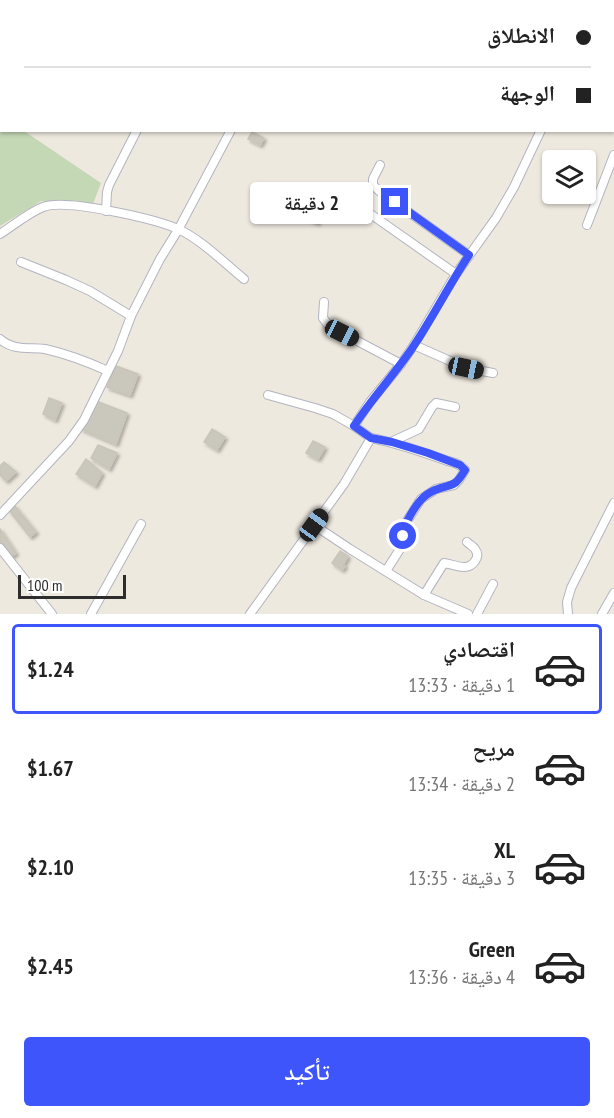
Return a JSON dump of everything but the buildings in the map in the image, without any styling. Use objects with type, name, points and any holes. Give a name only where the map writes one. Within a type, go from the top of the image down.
[{"type":"street","points":[[106,211],[109,185],[136,132]]},
{"type":"street","points":[[0,515],[69,441],[84,420],[131,316],[230,132]]},
{"type":"street","points":[[354,426],[414,345],[456,274],[496,218],[514,188],[540,132]]},
{"type":"street","points":[[587,225],[614,155]]},
{"type":"street","points":[[380,165],[373,179],[373,185],[469,255]]},
{"type":"street","points":[[0,234],[45,206],[60,205],[106,211],[145,219],[178,230],[204,245],[244,279]]},
{"type":"street","points":[[372,215],[456,274]]},
{"type":"street","points":[[21,262],[90,291],[131,316]]},
{"type":"street","points":[[324,302],[323,318],[329,326],[401,364]]},
{"type":"street","points":[[0,339],[10,346],[45,349],[83,360],[108,371]]},
{"type":"street","points":[[414,345],[466,368],[493,373]]},
{"type":"street","points":[[268,395],[333,414],[371,438],[392,442],[463,467],[465,470],[454,485],[436,489],[421,499],[405,524],[400,549],[386,571]]},
{"type":"street","points":[[392,442],[419,429],[436,403],[455,407]]},
{"type":"street","points":[[250,614],[344,484],[371,438]]},
{"type":"street","points":[[568,614],[567,602],[571,588],[614,503]]},
{"type":"street","points":[[91,614],[141,524]]},
{"type":"street","points":[[314,525],[424,595],[455,611],[468,614]]},
{"type":"street","points":[[424,595],[444,563],[468,567],[476,561],[475,549],[467,542]]},
{"type":"street","points":[[0,548],[51,614]]},
{"type":"street","points":[[477,614],[493,584]]},
{"type":"street","points":[[602,614],[614,593]]},
{"type":"green space","points":[[0,132],[25,132],[101,183],[93,204],[41,201],[0,226]]},
{"type":"route","points":[[395,202],[469,255],[414,345],[354,426],[371,438],[428,453],[460,465],[465,470],[454,485],[436,489],[421,499],[405,524],[403,536]]}]
